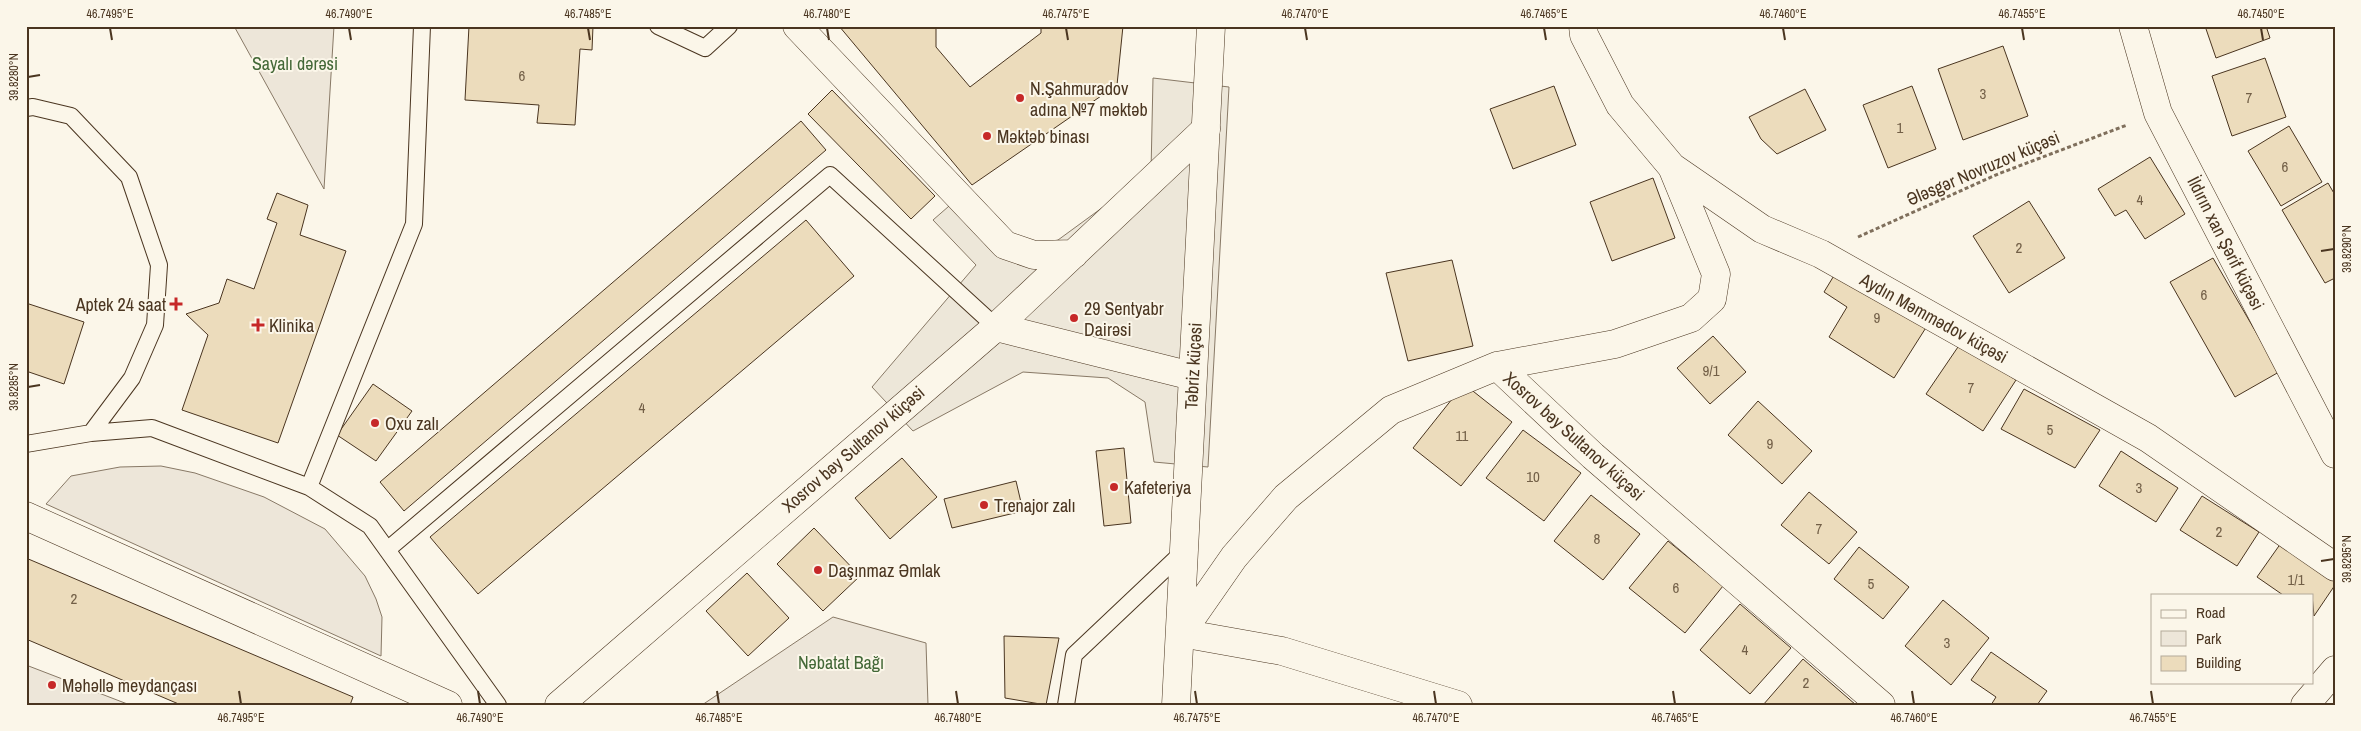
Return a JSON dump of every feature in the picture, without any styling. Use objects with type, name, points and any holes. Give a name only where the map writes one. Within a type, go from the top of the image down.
[{"type":"street","points":[[797,26],[1005,245],[1034,254],[1074,254]]},
{"type":"street","name":"Təbriz küçəsi","points":[[1176,705],[1211,26]]},
{"type":"street","name":"Aydın Məmmədov küçəsi","points":[[1583,26],[1584,35],[1620,105],[1672,167],[1762,229],[1821,254],[2148,438],[2335,567]]},
{"type":"street","name":"İldırın xan Şərif küçəsi","points":[[2133,26],[2158,113],[2335,454]]},
{"type":"street","name":"Xosrov bəy Sultanov küçəsi","points":[[559,705],[996,327],[1206,129]]},
{"type":"street","points":[[1497,366],[1615,344],[1691,318],[1712,299],[1716,274],[1672,167]]},
{"type":"street","points":[[996,327],[1192,376]]},
{"type":"street","name":"Xosrov bəy Sultanov küçəsi","points":[[1181,633],[1234,557],[1286,497],[1391,410],[1497,366],[1593,456],[1881,705]]},
{"type":"street","points":[[26,516],[448,705]]},
{"type":"street","points":[[1181,633],[1282,651],[1458,705]]},
{"type":"street","points":[[2305,705],[2335,670]]},
{"type":"lane","points":[[309,487],[414,224],[422,26]]},
{"type":"lane","points":[[658,26],[705,48],[729,26]]},
{"type":"lane","points":[[26,108],[33,107],[70,116],[129,177],[159,265],[155,325],[132,378],[91,433]]},
{"type":"lane","points":[[387,550],[830,175],[996,327]]},
{"type":"lane","points":[[26,444],[91,433],[152,428],[309,487],[370,526],[498,705]]},
{"type":"lane","points":[[1066,705],[1074,655],[1184,551]]},
{"type":"path","name":"Ələsgər Novruzov küçəsi","points":[[1821,254],[1998,174],[2158,113]]},
{"type":"green space","name":"Sayalı dərəsi","points":[[234,26],[334,26],[324,189]]},
{"type":"green space","points":[[161,466],[195,473],[264,497],[325,529],[365,576],[376,599],[382,617],[381,656],[46,504],[71,476],[120,467]]},
{"type":"green space","name":"Nəbatat Bağı","points":[[833,617],[926,643],[928,705],[702,705]]},
{"type":"green space","name":"Məhəllə meydançası","points":[[26,665],[130,705],[26,705]]},
{"type":"shaded area","name":"29 Sentyabr Dairəsi","points":[[1153,78],[1229,87],[1208,467],[1154,462],[1145,402],[1108,378],[1023,372],[913,431],[872,387],[976,265],[933,220],[964,193],[1006,243],[1030,247],[1058,240],[1151,172]]},
{"type":"building","points":[[469,26],[593,26],[592,50],[580,49],[575,125],[537,123],[539,105],[465,100]]},
{"type":"building","name":"Məktəb binası","points":[[839,26],[936,26],[936,47],[970,87],[1041,33],[1041,26],[1123,26],[1117,85],[972,185]]},
{"type":"building","points":[[2205,26],[2266,26],[2270,38],[2216,58]]},
{"type":"building","points":[[2003,46],[2028,116],[1963,140],[1938,69]]},
{"type":"building","points":[[2265,58],[2286,117],[2232,136],[2212,76]]},
{"type":"building","points":[[1554,86],[1576,145],[1513,169],[1490,109]]},
{"type":"building","points":[[1912,86],[1936,149],[1888,168],[1863,105]]},
{"type":"building","points":[[1805,89],[1826,130],[1777,154],[1761,139],[1749,117]]},
{"type":"building","points":[[832,90],[935,196],[911,219],[808,114]]},
{"type":"building","points":[[801,121],[826,150],[404,511],[380,482]]},
{"type":"building","points":[[2289,126],[2322,182],[2281,206],[2248,151]]},
{"type":"building","points":[[2150,157],[2185,214],[2145,239],[2126,210],[2115,216],[2098,189]]},
{"type":"building","points":[[1653,178],[1675,238],[1612,261],[1590,202]]},
{"type":"building","points":[[2328,183],[2335,195],[2335,278],[2325,283],[2282,210]]},
{"type":"building","name":"Klinika","points":[[277,193],[308,205],[300,235],[346,251],[278,443],[182,410],[208,335],[186,314],[219,303],[227,279],[254,289],[277,223],[267,219]]},
{"type":"building","points":[[2029,201],[2065,258],[2009,293],[1973,236]]},
{"type":"building","points":[[806,220],[854,276],[478,594],[430,537]]},
{"type":"building","points":[[2213,258],[2279,372],[2235,397],[2170,282]]},
{"type":"building","points":[[1452,260],[1473,346],[1408,361],[1386,273]]},
{"type":"building","points":[[1838,269],[1927,326],[1894,378],[1829,337],[1847,307],[1824,292]]},
{"type":"building","points":[[26,303],[84,322],[64,384],[26,371]]},
{"type":"building","points":[[1713,336],[1746,372],[1710,404],[1677,368]]},
{"type":"building","points":[[1960,344],[2016,380],[1983,431],[1926,394]]},
{"type":"building","name":"Oxu zalı","points":[[373,384],[412,411],[376,461],[337,435]]},
{"type":"building","points":[[1464,384],[1512,422],[1461,486],[1413,448]]},
{"type":"building","points":[[2024,389],[2100,430],[2075,468],[2001,429]]},
{"type":"building","points":[[1758,401],[1812,451],[1782,484],[1728,435]]},
{"type":"building","points":[[1523,430],[1581,473],[1544,521],[1486,478]]},
{"type":"building","name":"Kafeteriya","points":[[1124,448],[1131,523],[1104,526],[1096,451]]},
{"type":"building","points":[[2121,451],[2178,488],[2156,522],[2099,486]]},
{"type":"building","points":[[902,458],[937,497],[890,539],[855,498]]},
{"type":"building","name":"Trenajor zalı","points":[[1016,481],[1023,511],[952,528],[944,499]]},
{"type":"building","points":[[1809,492],[1857,532],[1829,564],[1781,525]]},
{"type":"building","points":[[1591,495],[1640,534],[1603,580],[1554,541]]},
{"type":"building","points":[[2202,496],[2259,532],[2237,566],[2180,530]]},
{"type":"building","name":"Daşınmaz Əmlak","points":[[814,528],[860,576],[823,611],[777,564]]},
{"type":"building","points":[[1668,541],[1723,586],[1685,633],[1629,588]]},
{"type":"building","points":[[2281,543],[2335,581],[2335,585],[2314,616],[2314,594],[2282,594],[2257,577]]},
{"type":"building","points":[[1859,547],[1909,587],[1883,619],[1834,579]]},
{"type":"building","points":[[26,558],[353,697],[350,705],[181,705],[26,639]]},
{"type":"building","points":[[747,573],[789,618],[748,656],[706,611]]},
{"type":"building","points":[[1943,600],[1989,638],[1951,685],[1905,646]]},
{"type":"building","points":[[1740,604],[1791,648],[1750,694],[1700,650]]},
{"type":"building","points":[[1004,636],[1059,638],[1046,705],[1005,698]]},
{"type":"building","points":[[1991,652],[2047,691],[2037,705],[1991,705],[1996,697],[1971,680]]},
{"type":"building","points":[[1803,659],[1856,705],[1763,705]]},
{"type":"place","name":"N.Şahmuradov adına №7 məktəb","points":[[1020,98]]},
{"type":"place","name":"Məktəb binası","points":[[987,136]]},
{"type":"place","name":"Aptek 24 saat","points":[[176,304]]},
{"type":"place","name":"29 Sentyabr Dairəsi","points":[[1074,318]]},
{"type":"place","name":"Klinika","points":[[258,325]]},
{"type":"place","name":"Oxu zalı","points":[[375,423]]},
{"type":"place","name":"Kafeteriya","points":[[1114,487]]},
{"type":"place","name":"Trenajor zalı","points":[[984,505]]},
{"type":"place","name":"Daşınmaz Əmlak","points":[[818,570]]},
{"type":"place","name":"Məhəllə meydançası","points":[[52,685]]}]
